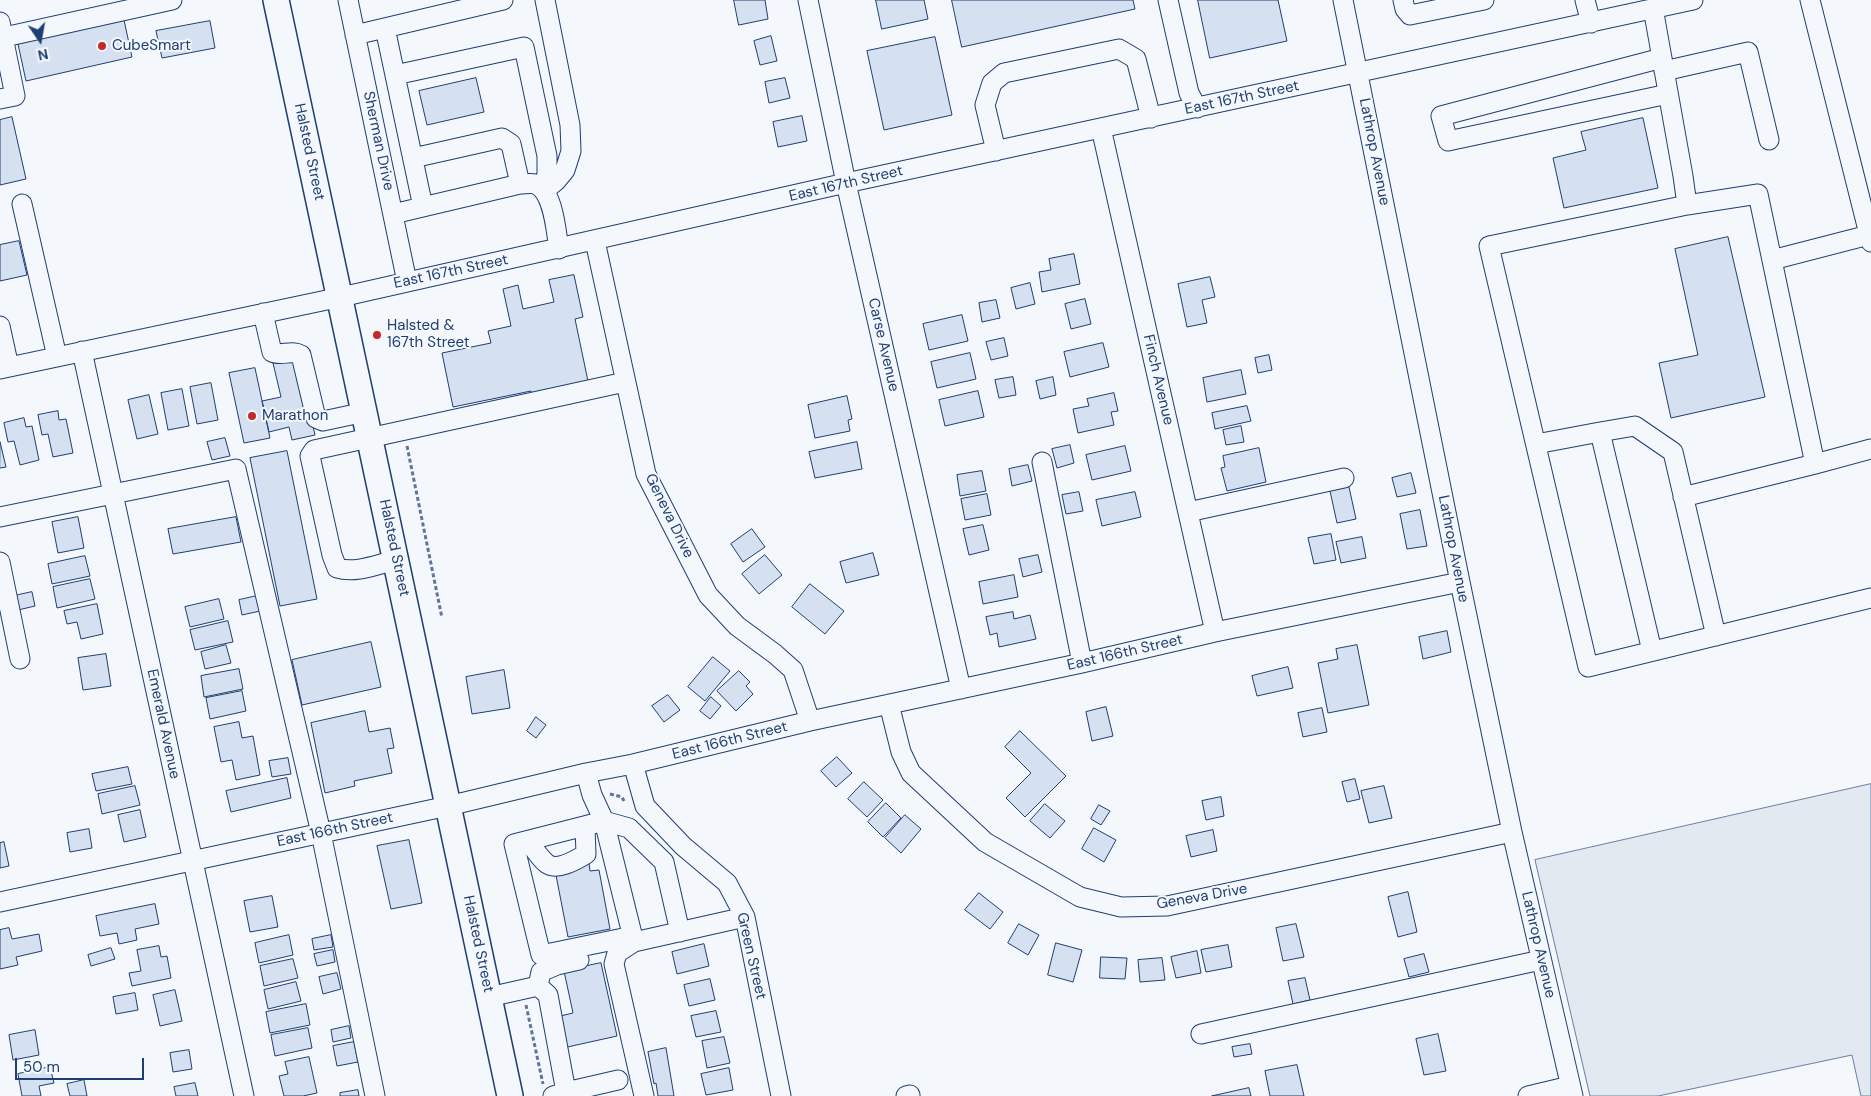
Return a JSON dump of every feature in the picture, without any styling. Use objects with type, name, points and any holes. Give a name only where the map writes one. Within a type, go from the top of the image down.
[{"type":"main road","name":"Halsted Street","points":[[276,0],[510,1096]]},
{"type":"street","points":[[0,99],[15,96],[1,32],[172,0]]},
{"type":"street","name":"Sherman Drive","points":[[348,0],[407,282]]},
{"type":"street","points":[[355,35],[503,0]]},
{"type":"street","points":[[544,191],[556,181],[564,170],[571,151],[570,125],[545,0]]},
{"type":"street","name":"Carse Avenue","points":[[808,0],[846,183],[961,689]]},
{"type":"street","points":[[1168,0],[1189,93],[1197,108]]},
{"type":"street","name":"Lathrop Avenue","points":[[1343,0],[1512,832],[1571,1091]]},
{"type":"street","points":[[1403,0],[1405,9],[1410,15],[1484,0]]},
{"type":"street","points":[[1585,0],[1591,23]]},
{"type":"street","name":"East 167th Street","points":[[4,368],[340,297],[846,183],[1693,0]]},
{"type":"street","points":[[1772,260],[1870,239],[1810,0]]},
{"type":"street","points":[[1653,8],[1684,176],[1687,205]]},
{"type":"street","points":[[385,28],[423,207]]},
{"type":"street","points":[[395,74],[524,48],[547,156],[547,174],[544,191]]},
{"type":"street","points":[[996,151],[985,105],[992,83],[1004,73],[1061,60],[1120,48],[1136,59],[1151,118]]},
{"type":"street","points":[[1668,94],[1448,141],[1441,116],[1663,64],[1748,52],[1769,140]]},
{"type":"street","name":"Finch Avenue","points":[[1101,128],[1215,632]]},
{"type":"street","points":[[413,158],[502,138],[511,144],[520,184]]},
{"type":"street","points":[[393,214],[520,184],[537,185],[544,191],[550,203],[559,249]]},
{"type":"street","points":[[1815,464],[1758,194],[1687,205],[1490,246],[1588,667],[1871,598]]},
{"type":"street","points":[[22,204],[57,356]]},
{"type":"street","name":"Geneva Drive","points":[[594,241],[646,474],[708,595],[737,626],[793,670],[810,721]]},
{"type":"street","points":[[263,313],[272,352],[276,354],[295,352],[301,355],[316,418],[323,422],[365,412]]},
{"type":"street","points":[[0,326],[4,368]]},
{"type":"street","name":"Emerald Avenue","points":[[82,351],[244,1096]]},
{"type":"street","points":[[396,560],[355,570],[337,568],[332,555],[310,456],[314,450],[625,382]]},
{"type":"street","points":[[1536,444],[1635,426],[1673,452],[1716,636]]},
{"type":"street","points":[[1600,432],[1652,652]]},
{"type":"street","points":[[1683,497],[1871,449]]},
{"type":"street","points":[[1042,462],[1082,663]]},
{"type":"street","points":[[0,517],[236,469],[321,833],[375,1096]]},
{"type":"street","points":[[1188,512],[1344,478]]},
{"type":"street","points":[[0,562],[20,659]]},
{"type":"street","name":"East 166th Street","points":[[0,902],[448,806],[810,721],[1082,663],[1215,632],[1460,582]]},
{"type":"street","name":"Geneva Drive","points":[[889,704],[901,752],[910,773],[986,842],[1080,897],[1121,907],[1167,906],[1512,832]]},
{"type":"street","name":"Green Street","points":[[633,764],[645,806],[683,846],[727,883],[744,917],[781,1096]]},
{"type":"street","points":[[586,773],[604,821],[633,939]]},
{"type":"street","points":[[680,932],[664,862],[629,828],[604,821],[514,844],[541,955],[680,932],[744,917]]},
{"type":"street","points":[[528,841],[546,864],[554,867],[573,862],[586,854],[585,827]]},
{"type":"street","points":[[538,986],[541,972],[557,965],[617,953],[633,939]]},
{"type":"street","points":[[617,953],[614,964],[644,1096]]},
{"type":"street","points":[[1201,1034],[1541,960]]},
{"type":"street","points":[[489,997],[538,986]]},
{"type":"street","points":[[538,986],[548,995],[554,1093],[618,1080]]},
{"type":"street","points":[[1528,1096],[1571,1091]]},
{"type":"path","points":[[406,440],[442,618]]},
{"type":"path","points":[[526,1004],[554,1093]]},
{"type":"shaded area","points":[[1871,784],[1871,1096],[1861,1096],[1852,1055],[1658,1096],[1590,1096],[1535,860]]},
{"type":"building","points":[[734,0],[765,0],[768,19],[739,25]]},
{"type":"building","points":[[876,0],[924,0],[928,19],[882,29]]},
{"type":"building","points":[[952,0],[1133,0],[1135,9],[962,47]]},
{"type":"building","points":[[1198,0],[1278,0],[1287,41],[1210,58]]},
{"type":"building","points":[[124,20],[132,57],[26,81],[18,44]]},
{"type":"building","points":[[210,21],[215,48],[162,58],[156,31]]},
{"type":"building","points":[[771,36],[777,61],[760,65],[754,41]]},
{"type":"building","points":[[935,37],[952,115],[884,130],[867,51]]},
{"type":"building","points":[[476,78],[484,112],[427,125],[419,91]]},
{"type":"building","points":[[785,78],[790,98],[769,103],[765,82]]},
{"type":"building","points":[[802,116],[807,141],[778,147],[773,122]]},
{"type":"building","points":[[12,117],[26,179],[0,185],[0,120]]},
{"type":"building","points":[[1643,118],[1658,188],[1564,208],[1553,158],[1586,150],[1581,132]]},
{"type":"building","points":[[1728,237],[1765,397],[1671,418],[1659,363],[1698,355],[1675,249]]},
{"type":"building","points":[[19,241],[27,275],[0,281],[0,245]]},
{"type":"building","points":[[1074,254],[1080,284],[1042,292],[1039,272],[1051,270],[1049,259]]},
{"type":"building","points":[[574,275],[583,317],[575,319],[589,386],[532,398],[531,391],[453,407],[442,353],[491,343],[488,331],[511,326],[503,289],[518,285],[523,309],[554,302],[549,280]]},
{"type":"building","points":[[1210,277],[1215,297],[1202,300],[1207,323],[1187,327],[1178,284]]},
{"type":"building","points":[[1030,283],[1035,304],[1016,309],[1011,288]]},
{"type":"building","points":[[1085,299],[1091,324],[1071,329],[1065,304]]},
{"type":"building","points":[[996,300],[1000,318],[982,322],[979,303]]},
{"type":"building","points":[[962,315],[968,341],[929,350],[923,324]]},
{"type":"building","points":[[1004,338],[1008,356],[991,360],[986,342]]},
{"type":"building","points":[[1103,343],[1109,367],[1070,377],[1064,352]]},
{"type":"building","points":[[970,353],[976,379],[937,388],[931,362]]},
{"type":"building","points":[[1269,355],[1272,370],[1258,373],[1255,358]]},
{"type":"building","name":"Marathon","points":[[297,357],[315,435],[292,440],[289,427],[269,432],[262,401],[281,397],[273,363]]},
{"type":"building","name":"Marathon","points":[[255,368],[270,438],[244,443],[229,373]]},
{"type":"building","points":[[1241,370],[1246,394],[1207,402],[1203,378]]},
{"type":"building","points":[[1013,377],[1016,395],[999,398],[995,380]]},
{"type":"building","points":[[1053,377],[1056,395],[1040,399],[1036,381]]},
{"type":"building","points":[[211,383],[218,420],[197,424],[190,387]]},
{"type":"building","points":[[182,389],[189,426],[168,430],[161,393]]},
{"type":"building","points":[[978,391],[984,417],[945,426],[939,400]]},
{"type":"building","points":[[1114,393],[1118,411],[1111,412],[1114,425],[1078,433],[1073,409],[1089,406],[1087,399]]},
{"type":"building","points":[[149,395],[158,434],[137,439],[128,400]]},
{"type":"building","points":[[847,396],[852,419],[848,420],[850,431],[815,438],[808,405]]},
{"type":"building","points":[[1247,406],[1251,421],[1215,429],[1212,413]]},
{"type":"building","points":[[58,411],[59,420],[66,419],[73,453],[53,457],[48,434],[42,435],[38,415]]},
{"type":"building","points":[[24,418],[26,427],[32,426],[39,460],[20,465],[14,441],[8,442],[4,423]]},
{"type":"building","points":[[1241,426],[1244,442],[1226,445],[1223,430]]},
{"type":"building","points":[[225,438],[230,456],[212,460],[207,442]]},
{"type":"building","points":[[0,442],[6,467],[0,468]]},
{"type":"building","points":[[857,442],[862,469],[815,478],[809,452]]},
{"type":"building","points":[[1070,445],[1074,463],[1057,468],[1052,449]]},
{"type":"building","points":[[1125,446],[1131,471],[1092,480],[1086,455]]},
{"type":"building","points":[[1259,448],[1266,482],[1227,491],[1221,468],[1225,467],[1223,456]]},
{"type":"building","points":[[287,451],[317,599],[280,606],[250,458]]},
{"type":"building","points":[[1028,465],[1032,481],[1012,486],[1009,469]]},
{"type":"building","points":[[982,471],[986,491],[960,496],[957,475]]},
{"type":"building","points":[[1411,473],[1416,493],[1397,497],[1392,478]]},
{"type":"building","points":[[1349,487],[1356,519],[1337,523],[1330,491]]},
{"type":"building","points":[[1079,492],[1083,511],[1066,514],[1062,495]]},
{"type":"building","points":[[1135,492],[1141,517],[1102,526],[1096,500]]},
{"type":"building","points":[[987,494],[991,515],[965,520],[961,499]]},
{"type":"building","points":[[1420,510],[1427,546],[1407,549],[1400,514]]},
{"type":"building","points":[[78,517],[84,548],[58,553],[52,522]]},
{"type":"building","points":[[236,517],[241,542],[173,554],[168,529]]},
{"type":"building","points":[[983,525],[989,550],[969,555],[963,529]]},
{"type":"building","points":[[752,529],[765,547],[743,562],[731,544]]},
{"type":"building","points":[[1331,534],[1336,560],[1314,564],[1308,538]]},
{"type":"building","points":[[1362,537],[1366,558],[1341,563],[1336,542]]},
{"type":"building","points":[[873,553],[879,575],[846,583],[840,562]]},
{"type":"building","points":[[765,555],[782,575],[759,594],[742,574]]},
{"type":"building","points":[[1038,555],[1042,572],[1023,577],[1019,559]]},
{"type":"building","points":[[85,556],[90,576],[52,584],[48,564]]},
{"type":"building","points":[[1014,575],[1018,597],[983,604],[979,582]]},
{"type":"building","points":[[90,579],[95,599],[57,608],[53,587]]},
{"type":"building","points":[[810,584],[844,611],[825,634],[792,607]]},
{"type":"building","points":[[32,592],[35,606],[18,610],[14,596]]},
{"type":"building","points":[[257,596],[260,611],[242,615],[239,600]]},
{"type":"building","points":[[219,599],[224,619],[190,627],[185,607]]},
{"type":"building","points":[[97,604],[103,634],[81,639],[77,622],[67,624],[64,611]]},
{"type":"building","points":[[1013,612],[1014,619],[1030,615],[1036,639],[999,647],[997,633],[990,635],[986,617]]},
{"type":"building","points":[[228,621],[233,642],[195,650],[190,630]]},
{"type":"building","points":[[1447,631],[1451,652],[1423,659],[1419,637]]},
{"type":"building","points":[[371,642],[381,687],[302,705],[292,660]]},
{"type":"building","points":[[226,645],[231,663],[205,669],[201,652]]},
{"type":"building","points":[[1357,645],[1369,705],[1328,713],[1318,663],[1338,659],[1336,649]]},
{"type":"building","points":[[106,654],[111,686],[83,690],[78,658]]},
{"type":"building","points":[[713,657],[730,671],[705,701],[688,687]]},
{"type":"building","points":[[1288,667],[1293,688],[1257,696],[1252,676]]},
{"type":"building","points":[[239,669],[243,689],[204,697],[201,676]]},
{"type":"building","points":[[504,670],[510,708],[472,714],[466,677]]},
{"type":"building","points":[[739,671],[750,682],[746,686],[753,694],[736,711],[717,691]]},
{"type":"building","points":[[242,691],[246,711],[210,719],[206,698]]},
{"type":"building","points":[[668,695],[680,710],[664,722],[652,706]]},
{"type":"building","points":[[711,697],[721,706],[710,719],[700,711]]},
{"type":"building","points":[[1106,707],[1113,736],[1092,741],[1086,712]]},
{"type":"building","points":[[1322,708],[1327,732],[1303,737],[1298,713]]},
{"type":"building","points":[[365,711],[369,732],[390,728],[394,748],[387,749],[392,773],[354,781],[355,786],[325,793],[311,723]]},
{"type":"building","points":[[536,717],[546,725],[536,738],[527,731]]},
{"type":"building","points":[[239,722],[242,738],[253,736],[260,775],[236,780],[232,760],[221,762],[214,727]]},
{"type":"building","points":[[1020,731],[1066,776],[1025,817],[1006,798],[1031,773],[1005,747]]},
{"type":"building","points":[[837,757],[852,773],[836,787],[821,771]]},
{"type":"building","points":[[288,758],[291,774],[272,777],[269,761]]},
{"type":"building","points":[[128,767],[132,784],[96,791],[92,774]]},
{"type":"building","points":[[287,778],[291,798],[231,812],[226,791]]},
{"type":"building","points":[[1355,779],[1360,799],[1347,802],[1342,782]]},
{"type":"building","points":[[864,782],[883,800],[867,817],[848,799]]},
{"type":"building","points":[[135,786],[140,805],[102,814],[98,794]]},
{"type":"building","points":[[1384,786],[1392,818],[1369,823],[1361,791]]},
{"type":"building","points":[[1221,797],[1224,816],[1206,820],[1202,801]]},
{"type":"building","points":[[886,803],[901,818],[883,837],[868,822]]},
{"type":"building","points":[[1045,804],[1065,821],[1050,838],[1030,821]]},
{"type":"building","points":[[1099,805],[1110,811],[1101,825],[1091,819]]},
{"type":"building","points":[[140,810],[146,837],[124,842],[118,815]]},
{"type":"building","points":[[905,815],[921,829],[901,853],[885,838]]},
{"type":"building","points":[[1094,828],[1116,840],[1104,862],[1082,849]]},
{"type":"building","points":[[89,829],[92,848],[70,852],[67,833]]},
{"type":"building","points":[[1213,830],[1217,851],[1191,857],[1186,836]]},
{"type":"building","points":[[409,840],[422,903],[391,909],[377,846]]},
{"type":"building","points":[[4,842],[9,866],[0,868],[0,843]]},
{"type":"building","points":[[589,863],[590,871],[599,870],[610,929],[568,937],[555,870]]},
{"type":"building","points":[[1408,892],[1417,932],[1398,937],[1388,897]]},
{"type":"building","points":[[979,893],[1003,912],[990,929],[965,910]]},
{"type":"building","points":[[272,896],[278,927],[250,932],[244,901]]},
{"type":"building","points":[[155,904],[159,924],[135,929],[137,940],[119,944],[117,933],[100,936],[96,916]]},
{"type":"building","points":[[1019,924],[1039,935],[1028,955],[1008,943]]},
{"type":"building","points":[[1296,924],[1304,957],[1283,961],[1276,928]]},
{"type":"building","points":[[9,928],[12,939],[39,934],[42,951],[16,957],[18,965],[0,969],[0,930]]},
{"type":"building","points":[[289,935],[293,955],[259,963],[255,943]]},
{"type":"building","points":[[331,935],[333,947],[314,950],[312,939]]},
{"type":"building","points":[[1056,943],[1082,950],[1073,982],[1048,975]]},
{"type":"building","points":[[704,944],[709,966],[677,974],[672,952]]},
{"type":"building","points":[[1228,945],[1232,967],[1206,972],[1201,950]]},
{"type":"building","points":[[159,946],[161,957],[167,956],[171,978],[132,986],[129,973],[141,971],[137,950]]},
{"type":"building","points":[[111,948],[115,959],[91,966],[88,955]]},
{"type":"building","points":[[333,950],[335,962],[317,966],[314,954]]},
{"type":"building","points":[[1197,951],[1201,973],[1176,978],[1171,957]]},
{"type":"building","points":[[1424,954],[1429,972],[1409,977],[1404,959]]},
{"type":"building","points":[[1101,957],[1127,958],[1125,979],[1100,978]]},
{"type":"building","points":[[1162,958],[1165,980],[1140,982],[1138,960]]},
{"type":"building","points":[[293,959],[298,978],[264,986],[260,966]]},
{"type":"building","points":[[601,963],[617,1036],[563,1048],[556,1017],[573,1013],[564,971]]},
{"type":"building","points":[[337,973],[341,989],[323,994],[319,977]]},
{"type":"building","points":[[1305,978],[1310,1000],[1293,1004],[1288,981]]},
{"type":"building","points":[[710,979],[715,1000],[689,1006],[684,985]]},
{"type":"building","points":[[296,982],[301,1001],[268,1009],[264,990]]},
{"type":"building","points":[[175,990],[182,1021],[160,1026],[153,995]]},
{"type":"building","points":[[135,993],[138,1010],[116,1014],[113,997]]},
{"type":"building","points":[[306,1004],[310,1025],[270,1033],[266,1012]]},
{"type":"building","points":[[716,1011],[721,1032],[696,1037],[691,1016]]},
{"type":"building","points":[[349,1026],[351,1038],[333,1042],[331,1030]]},
{"type":"building","points":[[308,1028],[312,1048],[275,1056],[271,1035]]},
{"type":"building","points":[[35,1030],[39,1055],[13,1060],[9,1035]]},
{"type":"building","points":[[1438,1034],[1446,1071],[1424,1075],[1416,1039]]},
{"type":"building","points":[[724,1037],[730,1063],[707,1068],[702,1041]]},
{"type":"building","points":[[354,1042],[358,1062],[337,1066],[333,1046]]},
{"type":"building","points":[[1250,1044],[1252,1054],[1234,1057],[1232,1047]]},
{"type":"building","points":[[666,1048],[674,1096],[658,1096],[648,1052]]},
{"type":"building","points":[[189,1050],[192,1069],[173,1072],[170,1053]]},
{"type":"building","points":[[309,1057],[317,1093],[303,1096],[284,1096],[279,1076],[288,1074],[285,1062]]},
{"type":"building","points":[[1297,1065],[1304,1096],[1270,1096],[1265,1071]]},
{"type":"building","points":[[50,1067],[54,1083],[39,1086],[41,1096],[22,1096],[18,1074]]},
{"type":"building","points":[[729,1068],[733,1090],[706,1095],[701,1074]]},
{"type":"building","points":[[84,1080],[87,1096],[70,1096],[67,1084]]},
{"type":"building","points":[[195,1083],[198,1096],[176,1096],[174,1087]]},
{"type":"building","points":[[1249,1088],[1251,1096],[1212,1096]]},
{"type":"building","points":[[358,1090],[359,1096],[340,1096],[340,1093]]},
{"type":"place","name":"CubeSmart","points":[[102,46]]},
{"type":"place","name":"Halsted & 167th Street","points":[[377,335]]},
{"type":"place","name":"Marathon","points":[[252,416]]}]
